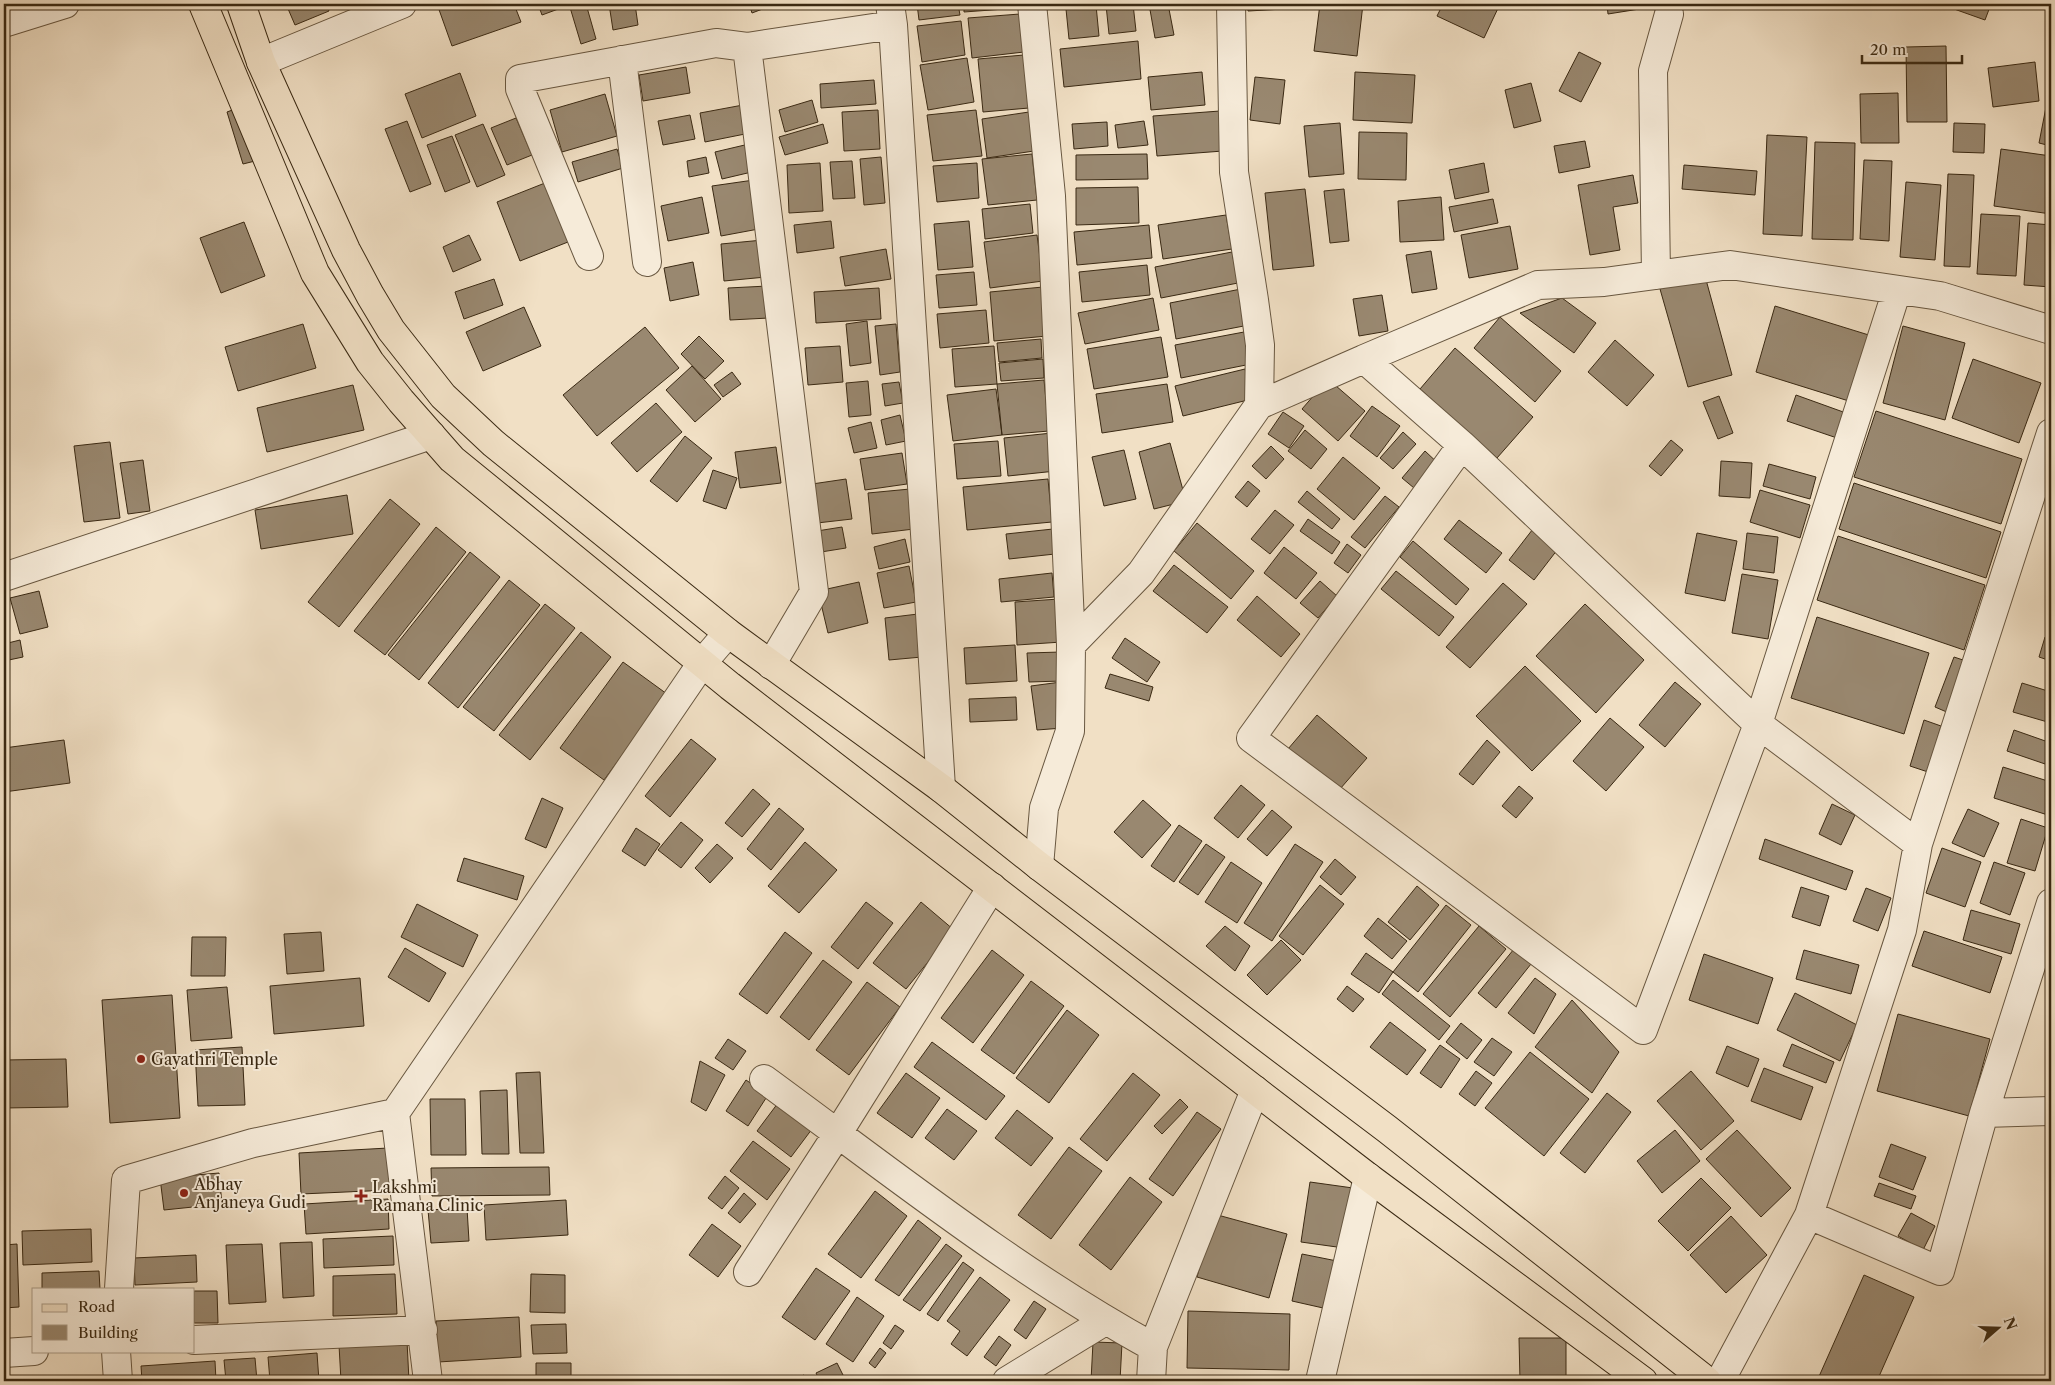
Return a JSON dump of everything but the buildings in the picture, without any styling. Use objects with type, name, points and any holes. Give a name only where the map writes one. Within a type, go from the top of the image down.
[{"type":"main road","points":[[203,4],[315,274],[370,362],[400,401],[452,459],[702,663],[1368,1177],[1643,1381]]},
{"type":"main road","points":[[241,4],[261,62],[346,250],[390,330],[443,396],[492,443],[728,633],[941,788],[1039,866],[1387,1129],[1707,1381]]},
{"type":"street","points":[[261,62],[402,4]]},
{"type":"street","points":[[1032,4],[1051,196],[1071,645],[1070,731],[1044,808],[1039,866]]},
{"type":"street","points":[[1231,4],[1234,172],[1260,345],[1259,405]]},
{"type":"street","points":[[4,23],[60,5]]},
{"type":"street","points":[[589,256],[520,88],[520,79],[716,43],[747,47],[891,14],[941,788]]},
{"type":"street","points":[[1656,275],[1653,71],[1669,14]]},
{"type":"street","points":[[747,47],[814,592],[771,664]]},
{"type":"street","points":[[622,60],[647,262]]},
{"type":"street","points":[[1071,645],[1140,573],[1259,405],[1538,285],[1604,282],[1730,265],[1940,296],[2051,330]]},
{"type":"street","points":[[1462,445],[1251,738],[1644,1030],[1758,724],[1897,290]]},
{"type":"street","points":[[1364,359],[1462,445],[1758,724],[1918,844]]},
{"type":"street","points":[[1720,1381],[1809,1215],[1902,930],[1918,844],[2051,433]]},
{"type":"street","points":[[4,577],[431,435]]},
{"type":"street","points":[[428,1381],[395,1113],[702,663],[728,633]]},
{"type":"street","points":[[748,1272],[838,1133],[992,887]]},
{"type":"street","points":[[1809,1215],[1940,1271],[1984,1113],[2051,903]]},
{"type":"street","points":[[764,1079],[1019,1266],[1105,1321],[1153,1347]]},
{"type":"street","points":[[1150,1381],[1153,1347],[1255,1090]]},
{"type":"street","points":[[1984,1113],[2051,1111]]},
{"type":"street","points":[[119,1288],[126,1180],[253,1143],[395,1113]]},
{"type":"street","points":[[1320,1381],[1368,1177]]},
{"type":"street","points":[[1007,1381],[1105,1321]]},
{"type":"street","points":[[195,1340],[423,1330]]},
{"type":"street","points":[[4,1353],[32,1351]]},
{"type":"street","points":[[116,1352],[118,1381]]},
{"type":"place","name":"Gayathri Temple","points":[[141,1059]]},
{"type":"place","name":"Abhay Anjaneya Gudi","points":[[184,1193]]},
{"type":"place","name":"Lakshmi Ramana Clinic","points":[[361,1196]]}]
